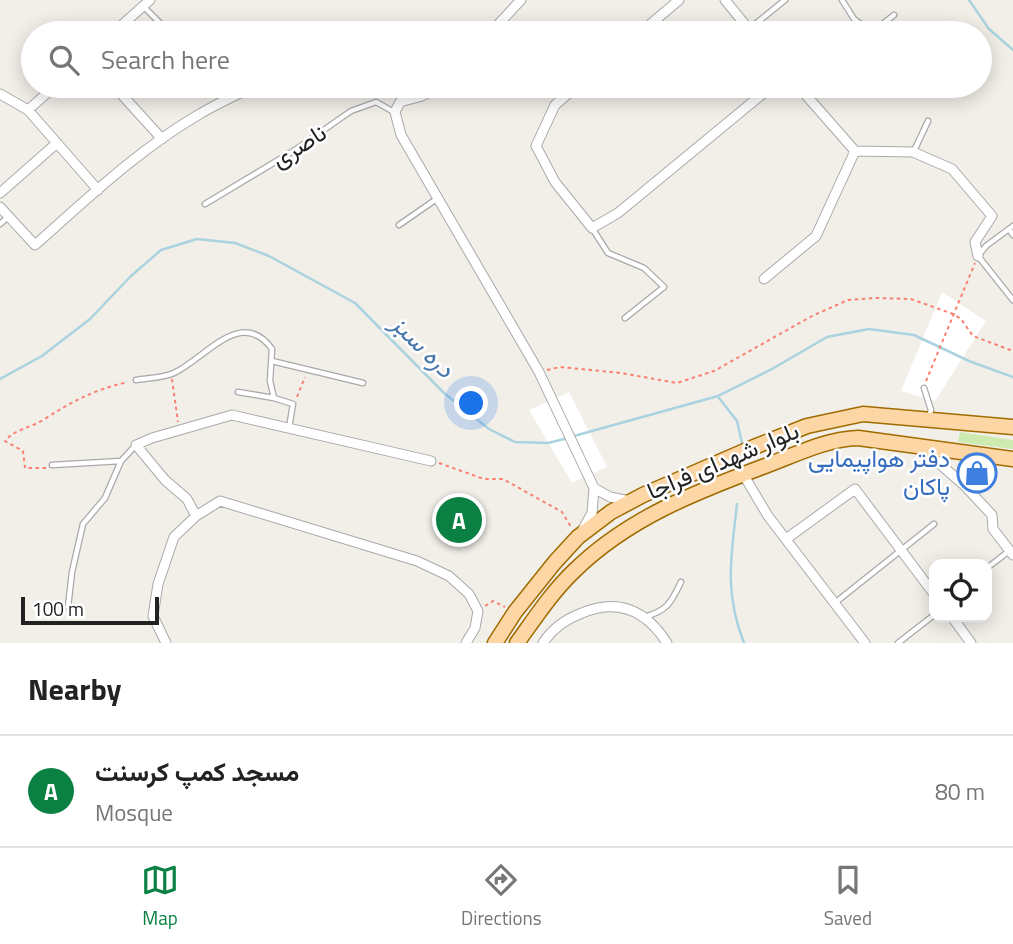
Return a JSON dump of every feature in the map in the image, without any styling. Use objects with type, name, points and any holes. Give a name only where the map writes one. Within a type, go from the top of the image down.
[{"type":"main road","name":"بلوار شهدای فراجا","points":[[495,643],[515,612],[555,562],[578,537],[611,512],[754,447],[828,420],[863,414],[1013,427]]},
{"type":"main road","name":"بلوار شهدای فراجا","points":[[517,643],[549,598],[602,546],[644,517],[693,493],[743,474],[844,439],[858,438],[1013,459]]},
{"type":"street","points":[[501,21],[521,0]]},
{"type":"street","points":[[654,21],[679,0]]},
{"type":"street","points":[[725,0],[742,21]]},
{"type":"street","points":[[127,21],[147,3]]},
{"type":"street","points":[[0,94],[28,110],[98,190]]},
{"type":"street","points":[[28,110],[42,98]]},
{"type":"street","points":[[125,98],[162,139]]},
{"type":"street","points":[[0,207],[35,245],[162,139],[198,115],[231,98]]},
{"type":"street","points":[[415,98],[400,102],[395,112],[401,135],[539,372],[594,488],[592,513],[578,537]]},
{"type":"street","points":[[563,98],[555,105],[536,146],[555,182],[592,228],[618,213],[757,98]]},
{"type":"street","points":[[809,98],[855,151],[913,152],[952,169],[992,216],[975,242],[978,256]]},
{"type":"street","points":[[0,193],[57,143]]},
{"type":"street","points":[[764,279],[816,236],[855,151]]},
{"type":"street","points":[[195,516],[187,499],[165,480],[136,445],[179,429],[232,415],[431,461]]},
{"type":"street","points":[[931,448],[933,458],[964,485],[992,515],[993,529],[1011,553]]},
{"type":"street","points":[[743,474],[768,516],[864,643]]},
{"type":"street","points":[[594,488],[611,498],[631,501]]},
{"type":"street","points":[[786,539],[855,489],[929,587]]},
{"type":"street","points":[[166,643],[153,616],[158,584],[174,537],[195,516],[220,501],[417,561],[449,576],[470,594],[478,611],[475,628],[466,643]]},
{"type":"street","points":[[542,643],[549,632],[572,617],[612,605],[638,612],[667,643]]},
{"type":"street","points":[[956,622],[971,643]]},
{"type":"lane","points":[[761,21],[785,0]]},
{"type":"lane","points":[[842,0],[857,21]]},
{"type":"lane","points":[[147,3],[161,21]]},
{"type":"lane","points":[[886,21],[894,15]]},
{"type":"lane","name":"ناصری","points":[[205,204],[295,150],[351,111],[376,102],[395,112]]},
{"type":"lane","points":[[913,152],[928,121]]},
{"type":"lane","points":[[399,225],[439,197]]},
{"type":"lane","points":[[0,224],[9,217]]},
{"type":"lane","points":[[1013,234],[1011,227],[986,246],[978,256],[1013,300]]},
{"type":"lane","points":[[592,228],[608,253],[644,268],[664,287],[625,318]]},
{"type":"lane","points":[[136,380],[171,375],[221,340],[234,334],[250,332],[265,339],[272,349],[270,381],[274,398]]},
{"type":"lane","points":[[272,361],[363,383]]},
{"type":"lane","points":[[923,388],[932,410],[929,418]]},
{"type":"lane","points":[[238,392],[293,404],[289,428]]},
{"type":"lane","points":[[68,607],[72,572],[83,524],[105,498],[121,461],[136,445]]},
{"type":"lane","points":[[52,465],[121,461]]},
{"type":"lane","points":[[834,603],[934,524]]},
{"type":"lane","points":[[992,565],[1011,553]]},
{"type":"lane","points":[[643,617],[660,613],[671,602],[681,582]]},
{"type":"lane","points":[[898,643],[929,619]]},
{"type":"path","points":[[923,388],[978,256]]},
{"type":"path","points":[[539,372],[560,367],[621,373],[677,383],[714,371],[812,316],[848,300],[875,298],[911,299],[953,314],[961,318],[973,336],[1013,351]]},
{"type":"path","points":[[293,404],[302,389],[307,371]]},
{"type":"path","points":[[171,375],[179,429]]},
{"type":"path","points":[[52,465],[44,469],[25,468],[23,451],[5,441],[10,435],[41,421],[95,390],[136,380]]},
{"type":"path","points":[[431,461],[484,479],[503,479],[562,512],[578,537]]},
{"type":"path","points":[[478,611],[493,601],[515,612]]},
{"type":"green space","points":[[960,432],[1013,440],[1013,449],[958,442]]},
{"type":"pier","points":[[942,292],[986,321],[935,401],[901,391]]},
{"type":"pier","points":[[569,392],[607,467],[572,483],[529,410]]},
{"type":"waterway","name":"دره سبز","points":[[969,0],[983,21]]},
{"type":"waterway","name":"دره سبز","points":[[992,32],[1013,50]]},
{"type":"waterway","name":"دره سبز","points":[[0,379],[42,356],[90,319],[131,276],[161,250],[197,239],[235,243],[269,256],[355,303],[444,393],[489,429],[515,442],[548,443],[568,438]]},
{"type":"waterway","name":"دره سبز","points":[[574,436],[718,396],[827,337],[869,329],[914,335],[969,361],[1013,377]]},
{"type":"waterway","points":[[719,398],[737,421],[742,443]]},
{"type":"waterway","points":[[737,504],[731,558],[731,591],[744,643]]},
{"type":"place","name":"دفتر هواپیمایی پاکان","points":[[977,473]]},
{"type":"place","name":"مسجد کمپ کرسنت","points":[[459,520]]}]
